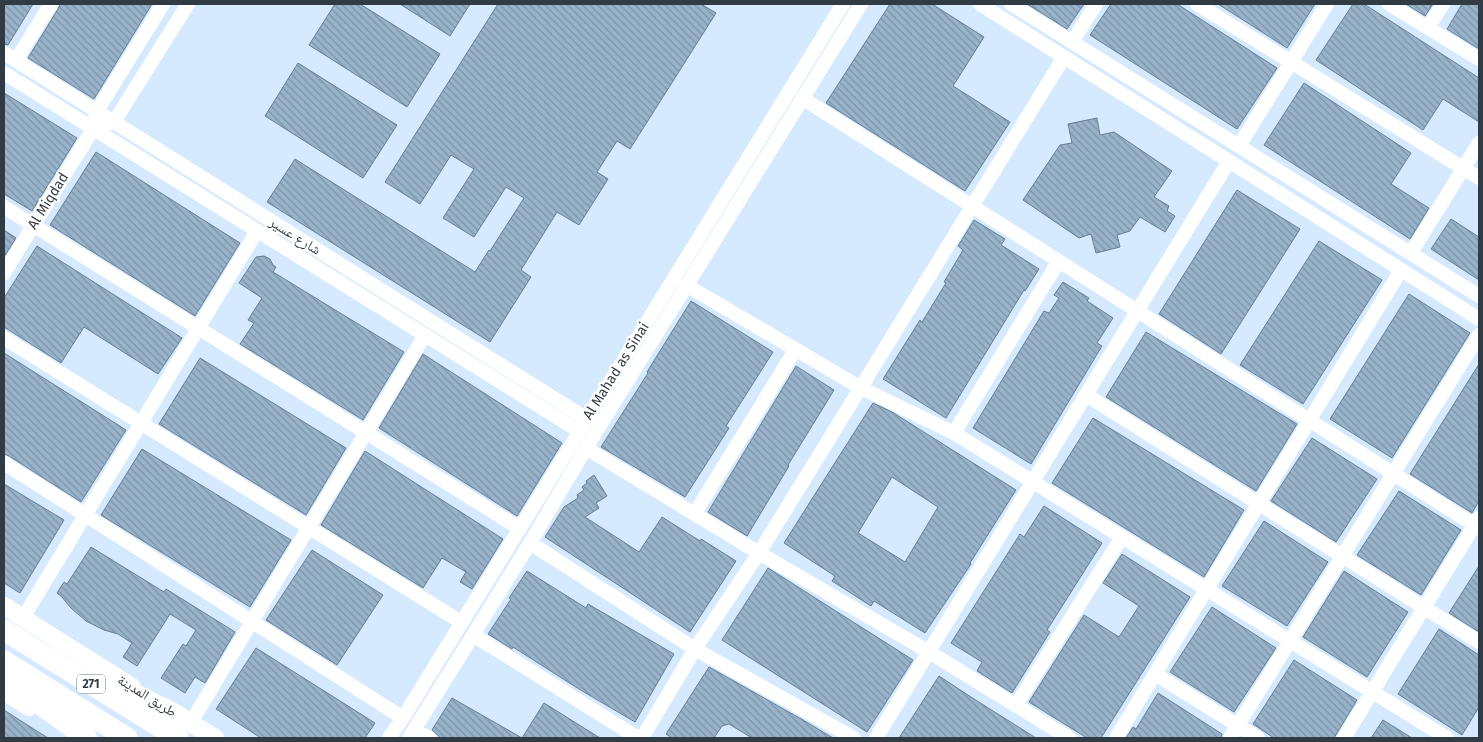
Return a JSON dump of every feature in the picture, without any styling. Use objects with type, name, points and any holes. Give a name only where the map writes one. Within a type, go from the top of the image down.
[{"type":"highway","name":"271","points":[[4,630],[182,726]]},
{"type":"highway","name":"271","points":[[4,661],[127,738]]},
{"type":"highway","points":[[4,678],[87,738]]},
{"type":"main road","name":"طريق المدينة","points":[[4,606],[182,726],[215,738]]},
{"type":"main road","points":[[4,692],[79,738]]},
{"type":"street","points":[[16,60],[51,4]]},
{"type":"street","name":"Al Miqdad","points":[[4,273],[93,128],[97,111],[163,4]]},
{"type":"street","points":[[93,128],[114,122],[188,4]]},
{"type":"street","name":"Al Mahad as Sinai","points":[[388,738],[403,718],[843,4]]},
{"type":"street","name":"Al Mahad as Sinai","points":[[412,734],[686,284],[861,4]]},
{"type":"street","points":[[980,4],[1479,319]]},
{"type":"street","points":[[1011,4],[1479,296]]},
{"type":"street","points":[[1072,42],[1096,4]]},
{"type":"street","points":[[1197,4],[1479,178]]},
{"type":"street","points":[[1239,146],[1327,4]]},
{"type":"street","points":[[1389,4],[1479,59]]},
{"type":"street","points":[[1428,28],[1444,4]]},
{"type":"street","name":"شارع عسير","points":[[4,53],[583,425]]},
{"type":"street","points":[[474,635],[640,738],[759,553],[1064,57]]},
{"type":"street","name":"شارع عسير","points":[[4,73],[425,335],[583,425]]},
{"type":"street","points":[[802,98],[1393,474],[1478,524],[1424,607],[1344,738]]},
{"type":"street","points":[[1411,253],[1479,143]]},
{"type":"street","points":[[876,738],[1229,161]]},
{"type":"street","points":[[4,207],[519,528]]},
{"type":"street","points":[[23,618],[258,231]]},
{"type":"street","points":[[954,433],[1059,261]]},
{"type":"street","points":[[1116,738],[1401,270]]},
{"type":"street","points":[[686,284],[861,388],[954,433],[1447,738]]},
{"type":"street","points":[[182,726],[252,621],[425,335]]},
{"type":"street","points":[[1230,738],[1479,335]]},
{"type":"street","points":[[4,338],[461,622]]},
{"type":"street","points":[[695,513],[795,350]]},
{"type":"street","points":[[1086,395],[1479,642]]},
{"type":"street","points":[[586,448],[759,553],[929,652],[1069,738]]},
{"type":"street","points":[[4,463],[403,718]]},
{"type":"street","points":[[1016,705],[1122,537]]},
{"type":"street","points":[[530,543],[696,649],[854,738]]},
{"type":"street","points":[[1155,674],[1258,738]]},
{"type":"street","points":[[412,734],[429,738]]},
{"type":"building","points":[[4,4],[33,4],[8,45],[4,44]]},
{"type":"building","points":[[60,4],[152,4],[94,99],[28,58]]},
{"type":"building","points":[[335,4],[360,4],[440,54],[407,107],[309,45]]},
{"type":"building","points":[[400,4],[470,4],[450,36]]},
{"type":"building","points":[[498,4],[701,4],[716,13],[630,149],[617,141],[597,172],[608,179],[579,225],[557,212],[521,270],[531,277],[490,342],[267,202],[295,159],[475,272],[524,198],[506,187],[474,237],[443,218],[474,169],[451,155],[420,204],[385,182]]},
{"type":"building","points":[[890,4],[932,4],[984,37],[953,86],[1010,122],[965,191],[826,103]]},
{"type":"building","points":[[1027,4],[1084,4],[1067,29]]},
{"type":"building","points":[[1111,4],[1177,4],[1277,68],[1237,129],[1090,35]]},
{"type":"building","points":[[1218,4],[1315,4],[1287,48]]},
{"type":"building","points":[[1353,4],[1364,4],[1479,78],[1479,122],[1443,99],[1423,130],[1316,60]]},
{"type":"building","points":[[1406,4],[1433,4],[1425,16]]},
{"type":"building","points":[[1462,4],[1479,4],[1479,49],[1447,29]]},
{"type":"building","points":[[298,63],[397,125],[363,178],[265,116]]},
{"type":"building","points":[[1304,83],[1411,153],[1391,184],[1429,208],[1410,239],[1264,145]]},
{"type":"building","points":[[4,93],[77,138],[32,211],[4,194]]},
{"type":"building","points":[[1097,118],[1100,135],[1114,132],[1172,171],[1154,197],[1169,206],[1167,211],[1175,216],[1165,232],[1140,217],[1130,231],[1117,235],[1120,247],[1096,253],[1091,234],[1079,238],[1023,200],[1060,145],[1072,143],[1068,124]]},
{"type":"building","points":[[96,152],[240,243],[195,316],[50,225]]},
{"type":"building","points":[[1237,190],[1300,229],[1221,354],[1159,314]]},
{"type":"building","points":[[1451,219],[1479,237],[1479,280],[1431,249]]},
{"type":"building","points":[[974,220],[1005,239],[1001,245],[1039,269],[1024,290],[946,418],[883,379],[946,283],[944,282],[963,250],[958,246]]},
{"type":"building","points":[[4,230],[16,238],[4,257]]},
{"type":"building","points":[[1319,241],[1382,280],[1303,404],[1240,365]]},
{"type":"building","points":[[37,246],[182,338],[158,374],[84,327],[61,363],[4,327],[4,298]]},
{"type":"building","points":[[264,256],[270,259],[276,267],[273,272],[404,352],[363,420],[240,344],[254,323],[248,320],[262,298],[239,283],[256,257]]},
{"type":"building","points":[[1063,282],[1089,298],[1087,301],[1113,318],[1097,343],[1102,346],[1031,464],[973,428],[1044,311],[1049,313],[1059,298],[1054,295]]},
{"type":"building","points":[[1409,294],[1470,333],[1392,458],[1330,419]]},
{"type":"building","points":[[691,301],[773,352],[726,426],[729,428],[685,497],[601,447]]},
{"type":"building","points":[[1146,332],[1297,424],[1256,491],[1106,397]]},
{"type":"building","points":[[4,353],[126,430],[81,502],[4,454]]},
{"type":"building","points":[[423,354],[562,443],[517,516],[379,428]]},
{"type":"building","points":[[200,358],[346,448],[306,515],[159,424]]},
{"type":"building","points":[[1479,364],[1479,501],[1472,513],[1410,474]]},
{"type":"building","points":[[796,366],[834,390],[747,536],[708,512]]},
{"type":"building","points":[[873,403],[892,412],[1016,490],[971,564],[925,633],[874,601],[871,606],[832,581],[835,576],[784,543]],"holes":[[[892,477],[938,507],[905,562],[858,533]]]},
{"type":"building","points":[[1093,418],[1244,510],[1204,577],[1052,483]]},
{"type":"building","points":[[1312,438],[1377,479],[1336,542],[1271,501]]},
{"type":"building","points":[[142,449],[291,540],[250,607],[101,515]]},
{"type":"building","points":[[365,451],[503,539],[472,589],[460,582],[466,572],[442,558],[423,588],[321,525]]},
{"type":"building","points":[[594,475],[607,496],[596,503],[599,508],[585,517],[639,552],[662,517],[736,561],[690,632],[545,537],[564,507],[578,498],[577,495],[584,490],[582,487],[587,483],[586,481]]},
{"type":"building","points":[[4,484],[64,520],[20,593],[4,583]]},
{"type":"building","points":[[1399,491],[1461,530],[1421,595],[1357,555]]},
{"type":"building","points":[[1044,506],[1102,543],[1047,630],[1050,632],[1012,693],[977,671],[982,662],[951,643],[1020,534],[1024,537]]},
{"type":"building","points":[[1264,521],[1328,562],[1287,626],[1222,586]]},
{"type":"building","points":[[91,547],[164,592],[166,589],[235,632],[205,683],[195,677],[185,693],[161,678],[183,644],[186,646],[196,630],[170,614],[137,666],[123,657],[132,643],[118,634],[104,630],[86,621],[57,593],[64,582],[67,584]]},
{"type":"building","points":[[312,550],[383,595],[337,665],[266,620]]},
{"type":"building","points":[[1122,554],[1190,597],[1101,738],[1087,738],[1029,702],[1084,615],[1119,637],[1139,606],[1103,583]]},
{"type":"building","points":[[1479,566],[1479,632],[1449,613]]},
{"type":"building","points":[[768,568],[913,660],[867,732],[722,640]]},
{"type":"building","points":[[527,571],[586,608],[588,604],[674,654],[635,722],[513,647],[512,649],[488,634]]},
{"type":"building","points":[[1344,571],[1408,612],[1367,677],[1303,637]]},
{"type":"building","points":[[1212,607],[1276,648],[1234,712],[1170,672]]},
{"type":"building","points":[[1439,629],[1479,655],[1479,707],[1462,735],[1398,694]]},
{"type":"building","points":[[256,648],[375,723],[365,738],[261,738],[216,709]]},
{"type":"building","points":[[1294,660],[1357,700],[1334,738],[1274,738],[1253,724]]},
{"type":"building","points":[[709,667],[833,738],[752,738],[729,724],[722,726],[714,738],[672,738],[666,734]]},
{"type":"building","points":[[939,676],[974,699],[1036,738],[899,738]]},
{"type":"building","points":[[1158,693],[1222,734],[1221,738],[1126,738],[1133,727],[1136,729]]},
{"type":"building","points":[[452,698],[522,738],[441,738],[432,730]]},
{"type":"building","points":[[544,703],[600,738],[522,738]]},
{"type":"building","points":[[4,710],[29,726],[48,738],[4,738]]},
{"type":"building","points":[[1383,720],[1412,738],[1371,738]]}]
